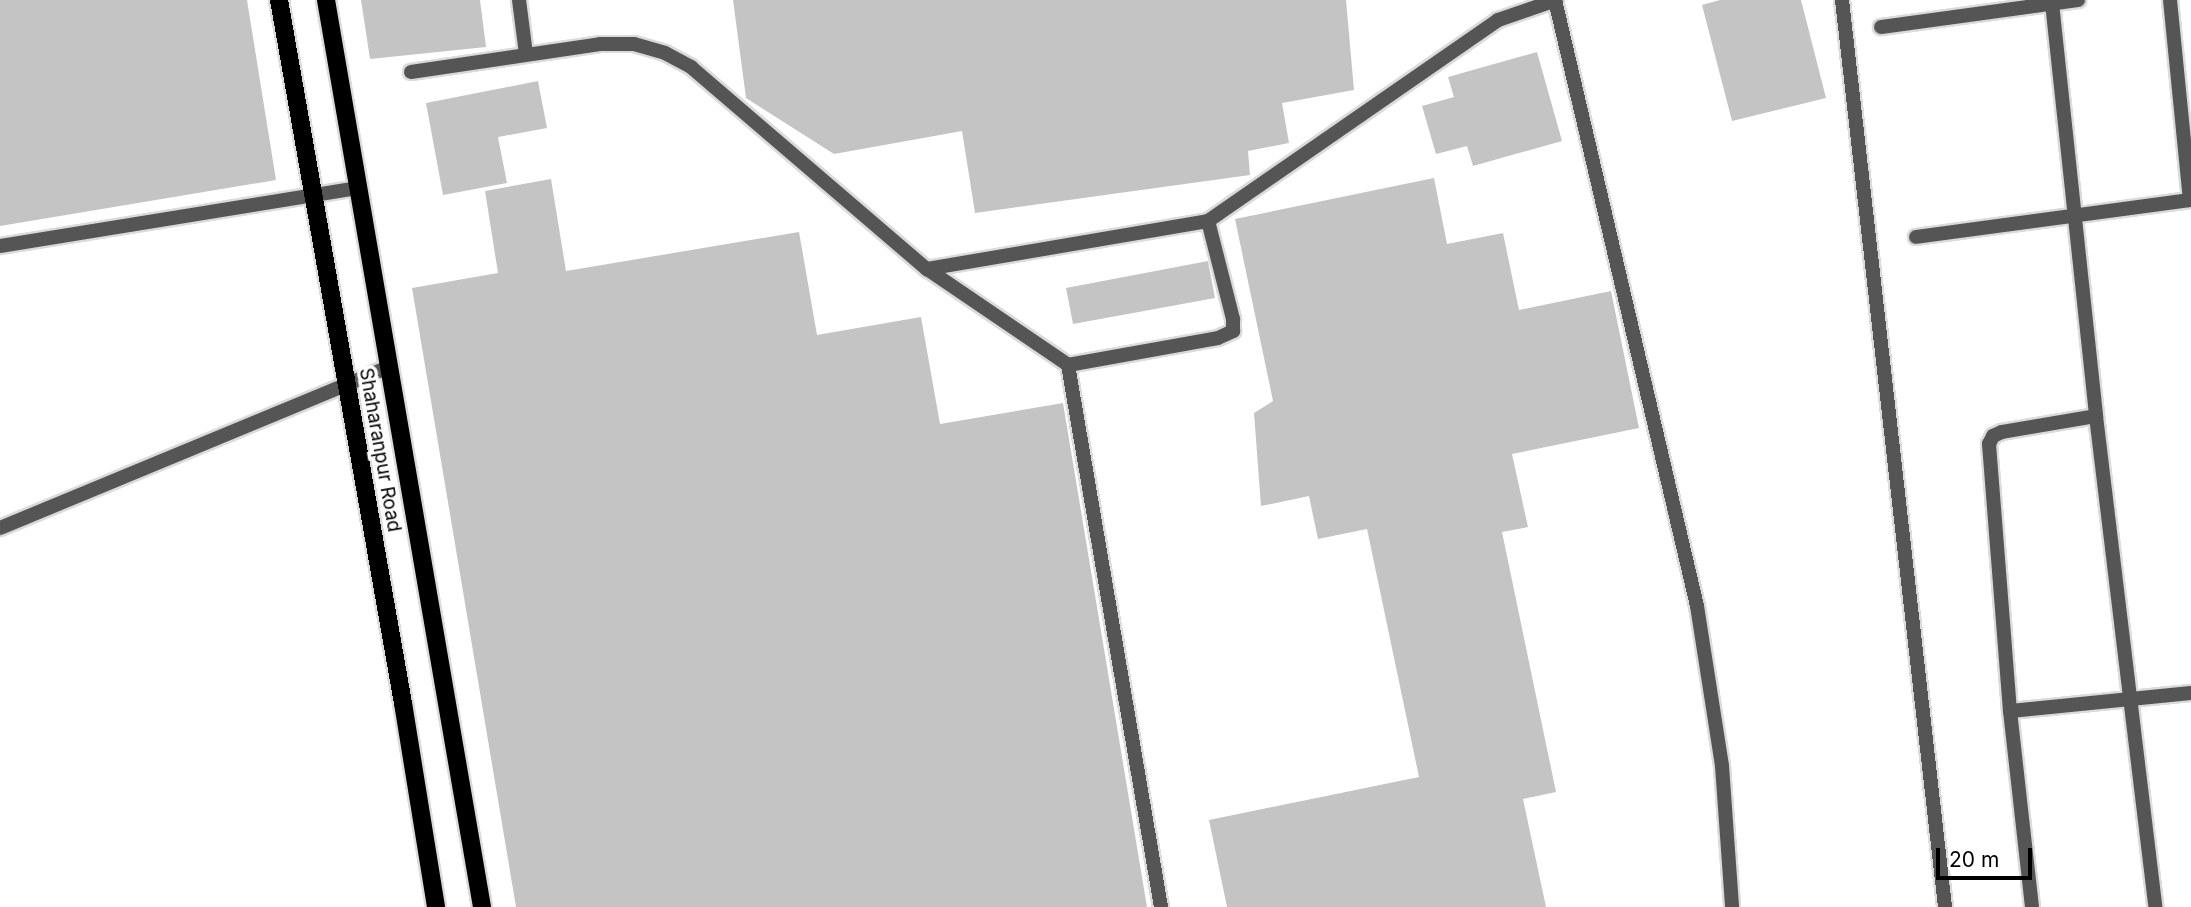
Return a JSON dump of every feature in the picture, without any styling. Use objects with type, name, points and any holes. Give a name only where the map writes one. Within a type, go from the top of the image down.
[{"type":"main road","name":"Shaharanpur Road","points":[[279,0],[436,907]]},
{"type":"main road","name":"Shaharanpur Road","points":[[326,0],[482,907]]},
{"type":"street","points":[[519,0],[526,54]]},
{"type":"street","points":[[927,269],[1208,220],[1498,20],[1556,0],[1697,606],[1722,766],[1732,907]]},
{"type":"street","points":[[1842,0],[1945,907]]},
{"type":"street","points":[[1881,27],[2078,0]]},
{"type":"street","points":[[1916,237],[2191,200],[2170,0]]},
{"type":"street","points":[[2052,3],[2096,416],[2155,907]]},
{"type":"street","points":[[411,72],[600,44],[634,44],[665,52],[691,67],[927,269],[1068,365],[1218,338],[1233,331],[1233,319],[1208,220]]},
{"type":"street","points":[[0,246],[359,188]]},
{"type":"street","points":[[1068,365],[1161,907]]},
{"type":"street","points":[[0,528],[389,367]]},
{"type":"street","points":[[2032,907],[2010,711],[1989,444],[1993,436],[2002,432],[2096,416]]},
{"type":"street","points":[[2010,711],[2132,702],[2191,694]]},
{"type":"building","points":[[0,0],[247,0],[276,180],[0,226]]},
{"type":"building","points":[[361,0],[480,0],[486,47],[370,59]]},
{"type":"building","points":[[733,0],[1346,0],[1354,90],[1282,103],[1289,143],[1248,151],[1250,175],[975,213],[962,131],[834,154],[746,98]]},
{"type":"building","points":[[1720,0],[1801,0],[1826,98],[1732,121],[1702,5]]},
{"type":"building","points":[[1537,52],[1562,141],[1473,166],[1467,146],[1436,154],[1422,106],[1454,97],[1448,77]]},
{"type":"building","points":[[538,81],[547,128],[498,137],[507,183],[443,195],[426,103]]},
{"type":"building","points":[[1434,178],[1447,244],[1503,233],[1519,310],[1611,291],[1639,428],[1512,454],[1528,527],[1502,532],[1556,792],[1523,799],[1546,907],[1227,907],[1209,820],[1419,777],[1367,529],[1318,539],[1309,496],[1261,506],[1254,413],[1273,401],[1235,219]]},
{"type":"building","points":[[551,179],[566,271],[799,232],[817,335],[921,317],[940,424],[1063,403],[1147,907],[516,907],[412,288],[498,273],[485,191]]},
{"type":"building","points":[[1208,261],[1215,298],[1073,324],[1066,288]]}]
